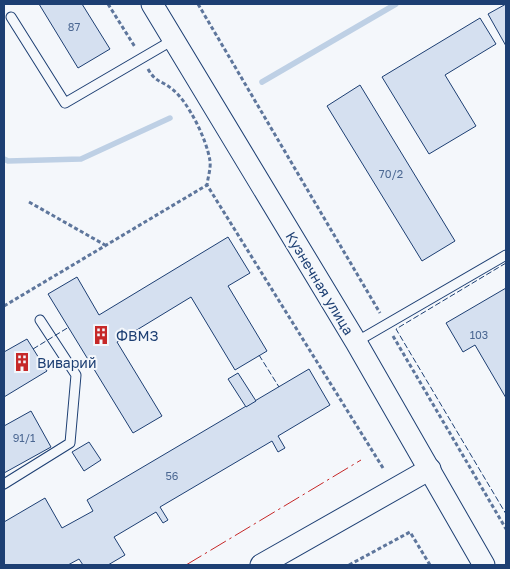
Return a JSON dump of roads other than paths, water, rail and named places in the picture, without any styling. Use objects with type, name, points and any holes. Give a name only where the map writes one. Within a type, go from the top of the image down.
[{"type":"street","name":"Кузнечная улица","points":[[152,4],[356,342],[484,565]]},
{"type":"street","points":[[261,565],[430,469]]},
{"type":"lane","points":[[11,16],[65,103],[173,40]]},
{"type":"lane","points":[[356,342],[506,255]]},
{"type":"lane","points":[[4,484],[70,443],[76,375],[40,320]]},
{"type":"waterway","points":[[262,82],[396,4]]},
{"type":"waterway","points":[[4,159],[8,161],[81,159],[170,118]]},
{"type":"place","name":"ФВМЗ","points":[[101,335]]},
{"type":"place","name":"Виварий","points":[[22,362]]}]
